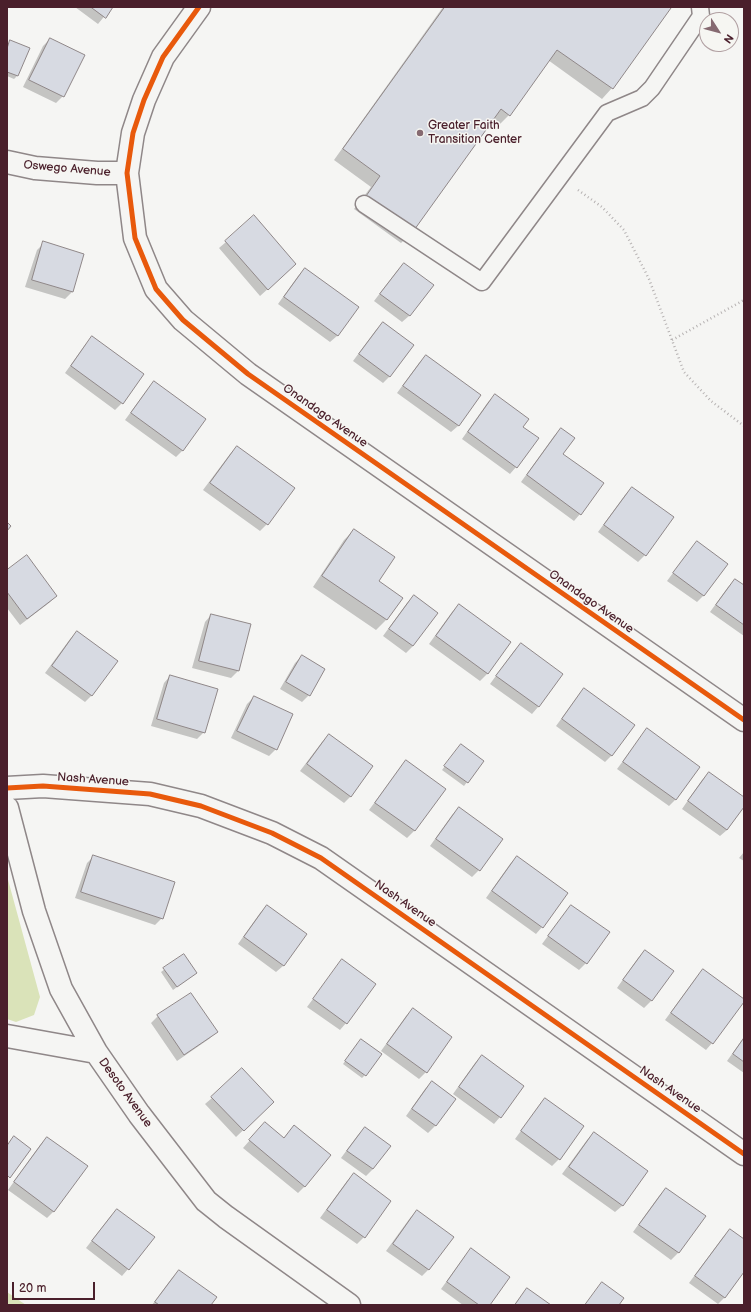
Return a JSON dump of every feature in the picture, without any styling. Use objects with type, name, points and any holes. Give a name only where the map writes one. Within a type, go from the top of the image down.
[{"type":"street","name":"Onandago Avenue","points":[[199,7],[163,56],[144,100],[133,133],[127,173],[135,238],[156,289],[183,320],[248,374],[744,720]]},
{"type":"street","name":"Oswego Avenue","points":[[7,162],[35,168],[97,173],[127,173]]},
{"type":"street","name":"Nash Avenue","points":[[7,788],[43,786],[150,794],[201,806],[272,833],[321,858],[744,1154]]},
{"type":"street","name":"Desoto Avenue","points":[[7,808],[34,911],[61,989],[96,1052],[139,1114],[206,1201],[349,1305]]},
{"type":"street","points":[[7,1036],[96,1052]]},
{"type":"lane","points":[[364,204],[482,282],[607,113],[642,98],[652,88],[701,16],[700,7]]},
{"type":"path","points":[[560,177],[602,207],[624,230],[649,279],[684,372],[711,401],[744,426]]},
{"type":"path","points":[[672,340],[744,300]]},
{"type":"green space","points":[[7,876],[40,997],[34,1015],[16,1022],[7,1019]]},
{"type":"green space","points":[[7,1292],[26,1305],[7,1305]]},
{"type":"building","points":[[91,7],[113,7],[106,18]]},
{"type":"building","name":"Greater Faith Transition Center","points":[[445,7],[671,8],[613,89],[557,50],[510,116],[501,109],[412,233],[364,199],[380,176],[343,149]]},
{"type":"building","points":[[50,38],[85,55],[64,97],[29,80]]},
{"type":"building","points":[[10,40],[30,48],[18,76],[7,72],[7,49]]},
{"type":"building","points":[[254,215],[296,264],[268,290],[225,241]]},
{"type":"building","points":[[43,241],[84,254],[73,292],[32,280]]},
{"type":"building","points":[[404,263],[434,285],[410,316],[380,294]]},
{"type":"building","points":[[305,268],[359,307],[338,336],[284,297]]},
{"type":"building","points":[[383,322],[414,345],[390,377],[359,354]]},
{"type":"building","points":[[92,336],[144,374],[123,404],[71,366]]},
{"type":"building","points":[[426,355],[481,395],[459,426],[403,386]]},
{"type":"building","points":[[154,381],[206,419],[183,451],[131,413]]},
{"type":"building","points":[[495,394],[529,419],[523,427],[539,438],[517,468],[468,432]]},
{"type":"building","points":[[561,428],[575,438],[563,454],[604,483],[581,515],[527,475]]},
{"type":"building","points":[[237,446],[295,488],[268,525],[210,483]]},
{"type":"building","points":[[632,487],[674,517],[646,556],[604,525]]},
{"type":"building","points":[[7,522],[11,526],[7,531]]},
{"type":"building","points":[[354,529],[395,557],[379,581],[403,598],[387,620],[322,576]]},
{"type":"building","points":[[697,541],[728,564],[704,596],[673,573]]},
{"type":"building","points":[[27,555],[57,596],[27,619],[7,592],[7,570]]},
{"type":"building","points":[[735,579],[744,585],[744,625],[716,605]]},
{"type":"building","points":[[414,595],[438,613],[413,646],[389,629]]},
{"type":"building","points":[[459,604],[511,642],[488,674],[436,636]]},
{"type":"building","points":[[211,614],[251,624],[239,671],[199,661]]},
{"type":"building","points":[[77,631],[118,661],[92,696],[52,666]]},
{"type":"building","points":[[521,643],[563,674],[539,707],[496,676]]},
{"type":"building","points":[[302,655],[325,669],[310,696],[286,682]]},
{"type":"building","points":[[170,675],[218,689],[205,733],[157,719]]},
{"type":"building","points":[[584,688],[635,725],[612,756],[562,719]]},
{"type":"building","points":[[254,696],[293,714],[277,750],[237,731]]},
{"type":"building","points":[[647,728],[700,767],[676,800],[623,762]]},
{"type":"building","points":[[329,734],[373,766],[351,797],[307,764]]},
{"type":"building","points":[[461,744],[484,761],[468,783],[444,766]]},
{"type":"building","points":[[406,760],[446,789],[415,831],[375,803]]},
{"type":"building","points":[[709,772],[744,797],[744,807],[727,830],[688,801]]},
{"type":"building","points":[[459,807],[503,839],[480,871],[436,839]]},
{"type":"building","points":[[93,855],[175,882],[163,919],[81,892]]},
{"type":"building","points":[[517,856],[568,893],[543,928],[492,891]]},
{"type":"building","points":[[267,905],[307,934],[284,966],[244,937]]},
{"type":"building","points":[[571,905],[610,932],[587,964],[548,936]]},
{"type":"building","points":[[645,950],[674,971],[652,1001],[623,980]]},
{"type":"building","points":[[184,954],[197,973],[177,987],[163,968]]},
{"type":"building","points":[[342,959],[376,984],[347,1024],[313,999]]},
{"type":"building","points":[[703,969],[744,999],[744,1002],[713,1044],[671,1013]]},
{"type":"building","points":[[191,993],[218,1032],[184,1055],[157,1015]]},
{"type":"building","points":[[413,1008],[452,1037],[427,1073],[387,1044]]},
{"type":"building","points":[[744,1038],[744,1062],[733,1054]]},
{"type":"building","points":[[361,1039],[382,1054],[366,1076],[345,1061]]},
{"type":"building","points":[[482,1055],[524,1086],[501,1118],[459,1087]]},
{"type":"building","points":[[242,1068],[274,1102],[244,1131],[211,1097]]},
{"type":"building","points":[[432,1081],[456,1099],[436,1126],[412,1109]]},
{"type":"building","points":[[545,1098],[584,1126],[560,1160],[521,1131]]},
{"type":"building","points":[[265,1122],[284,1138],[294,1125],[331,1155],[305,1187],[249,1140]]},
{"type":"building","points":[[365,1127],[391,1146],[373,1169],[347,1151]]},
{"type":"building","points":[[594,1132],[648,1171],[623,1206],[569,1167]]},
{"type":"building","points":[[14,1136],[31,1149],[10,1178],[7,1175],[7,1146]]},
{"type":"building","points":[[47,1137],[88,1166],[54,1212],[14,1182]]},
{"type":"building","points":[[354,1173],[391,1201],[365,1238],[327,1210]]},
{"type":"building","points":[[666,1188],[706,1216],[679,1253],[639,1225]]},
{"type":"building","points":[[117,1209],[155,1237],[129,1270],[92,1241]]},
{"type":"building","points":[[417,1210],[454,1237],[429,1270],[393,1244]]},
{"type":"building","points":[[730,1229],[744,1239],[744,1272],[725,1298],[695,1276]]},
{"type":"building","points":[[471,1248],[510,1277],[490,1305],[479,1305],[447,1282]]},
{"type":"building","points":[[179,1270],[217,1297],[211,1305],[159,1305],[155,1302]]},
{"type":"building","points":[[602,1282],[624,1298],[619,1305],[585,1305]]},
{"type":"building","points":[[527,1288],[551,1305],[515,1305]]},
{"type":"cycle path","points":[[199,7],[163,57],[144,100],[133,133],[127,173],[135,238],[156,289],[183,320],[248,374],[744,720]]},
{"type":"cycle path","points":[[7,788],[43,786],[150,794],[201,806],[272,833],[321,858],[744,1154]]},
{"type":"place","name":"Greater Faith Transition Center","points":[[420,133]]}]
